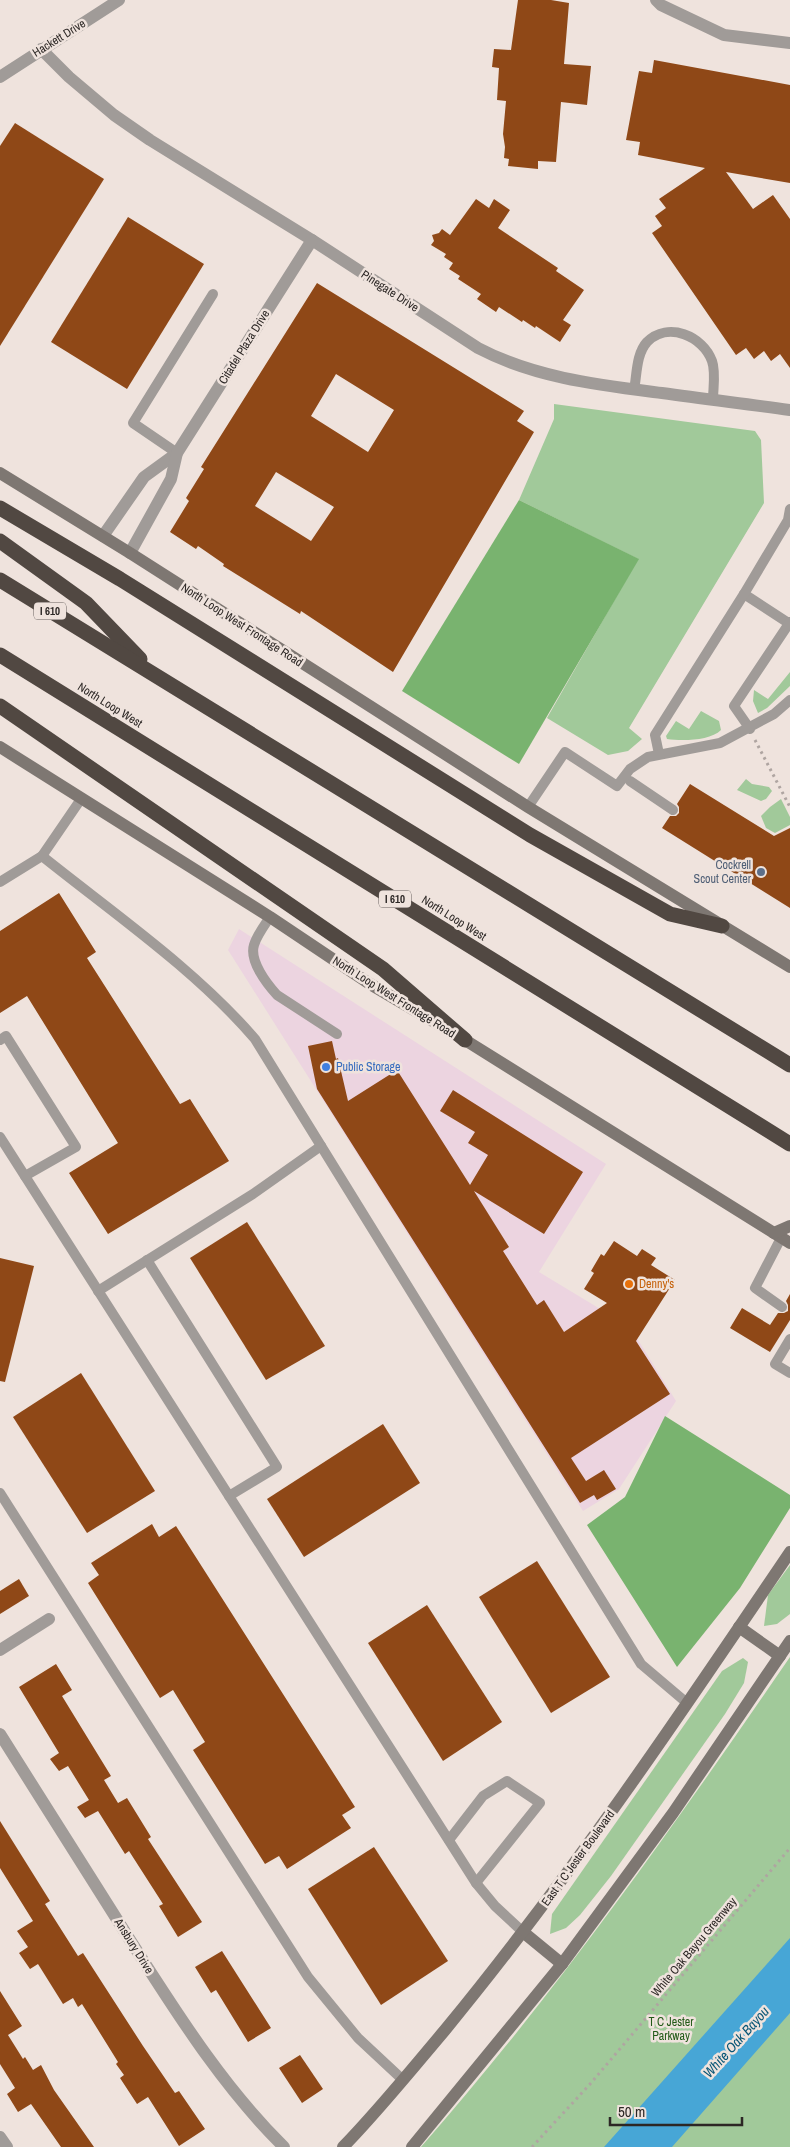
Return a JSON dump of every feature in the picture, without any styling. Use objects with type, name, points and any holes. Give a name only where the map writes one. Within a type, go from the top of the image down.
[{"type":"highway","points":[[0,508],[120,579],[530,835],[670,914],[722,926]]},
{"type":"highway","points":[[0,541],[86,602],[154,673]]},
{"type":"highway","name":"I 610","points":[[0,580],[790,1065]]},
{"type":"highway","name":"North Loop West","points":[[0,655],[790,1144]]},
{"type":"highway","points":[[0,706],[383,969],[465,1040]]},
{"type":"main road","name":"North Loop West Frontage Road","points":[[0,472],[528,807],[790,967]]},
{"type":"main road","name":"North Loop West Frontage Road","points":[[0,748],[270,917],[370,984],[465,1040],[782,1238]]},
{"type":"main road","points":[[782,1238],[790,1226]]},
{"type":"main road","name":"East T C Jester Boulevard","points":[[344,2147],[402,2080],[523,1932],[606,1821],[790,1552]]},
{"type":"main road","points":[[739,1628],[780,1656]]},
{"type":"main road","points":[[412,2147],[562,1964],[673,1813],[790,1641]]},
{"type":"main road","points":[[523,1932],[562,1964]]},
{"type":"street","name":"Hackett Drive","points":[[0,77],[119,0]]},
{"type":"street","points":[[656,0],[661,5],[724,35],[790,43]]},
{"type":"street","name":"Pinegate Drive","points":[[41,49],[68,77],[114,115],[143,135],[312,240],[478,348],[498,358],[543,373],[580,382],[790,410]]},
{"type":"street","name":"Citadel Plaza Drive","points":[[103,536],[144,477],[176,453],[312,240]]},
{"type":"street","name":"Citadel Plaza Drive","points":[[130,553],[171,479],[176,453]]},
{"type":"street","points":[[0,1650],[49,1619]]},
{"type":"street","name":"Ansbury Drive","points":[[0,1734],[172,2006],[216,2070],[262,2125],[284,2147]]},
{"type":"street","points":[[0,2137],[7,2147]]},
{"type":"lane","points":[[176,453],[133,423],[213,294]]},
{"type":"lane","points":[[634,390],[640,353],[647,342],[661,334],[680,332],[695,338],[706,350],[713,363],[713,400]]},
{"type":"lane","points":[[658,754],[655,735],[744,594],[788,520],[790,509]]},
{"type":"lane","points":[[744,594],[790,623],[734,706],[750,729]]},
{"type":"lane","points":[[528,807],[564,752],[617,786],[630,769],[648,757],[720,743],[750,729],[774,714],[790,700]]},
{"type":"lane","points":[[630,781],[673,810]]},
{"type":"lane","points":[[0,882],[42,856],[81,799]]},
{"type":"lane","points":[[42,856],[199,982],[233,1014],[255,1039],[641,1664],[687,1703]]},
{"type":"lane","points":[[270,917],[253,947],[254,960],[262,974],[277,995],[337,1034]]},
{"type":"lane","points":[[0,1040],[6,1036],[76,1148],[25,1176]]},
{"type":"lane","points":[[0,1137],[476,1883],[495,1906],[523,1932]]},
{"type":"lane","points":[[98,1291],[253,1194],[321,1146]]},
{"type":"lane","points":[[782,1238],[755,1288],[782,1307]]},
{"type":"lane","points":[[147,1260],[277,1467],[229,1496]]},
{"type":"lane","points":[[790,1339],[775,1364],[790,1373]]},
{"type":"lane","points":[[0,1493],[308,1977],[358,2038],[402,2080]]},
{"type":"lane","points":[[449,1840],[483,1796],[507,1781],[540,1803],[476,1883]]},
{"type":"path","points":[[750,729],[790,807]]},
{"type":"path","name":"White Oak Bayou Greenway","points":[[532,2147],[591,2082],[790,1848]]},
{"type":"shaded area","points":[[239,929],[606,1164],[539,1272],[630,1327],[676,1401],[619,1489],[583,1511],[228,950]]},
{"type":"green space","points":[[554,404],[755,431],[761,440],[764,503],[629,728],[642,739],[628,751],[608,755],[547,718],[638,559],[519,500],[554,419]]},
{"type":"green space","points":[[519,500],[639,559],[519,764],[402,691]]},
{"type":"green space","points":[[790,672],[790,686],[767,708],[758,713],[753,701],[754,690],[768,699]]},
{"type":"green space","points":[[701,711],[719,721],[721,730],[716,734],[703,738],[688,740],[667,739],[666,736],[676,721],[689,729]]},
{"type":"green space","points":[[746,779],[752,784],[769,787],[772,791],[766,799],[761,801],[737,790]]},
{"type":"green space","points":[[781,799],[790,817],[790,825],[775,833],[766,828],[761,816]]},
{"type":"green space","points":[[665,1416],[790,1495],[790,1508],[740,1588],[677,1667],[587,1525],[625,1497]]},
{"type":"green space","points":[[790,1565],[790,1614],[777,1624],[764,1626],[768,1595]]},
{"type":"green space","name":"T C Jester Parkway","points":[[790,1657],[790,2147],[421,2147],[471,2089],[613,1908]]},
{"type":"green space","points":[[743,1658],[748,1662],[744,1683],[725,1714],[611,1876],[580,1915],[566,1928],[550,1934],[552,1914],[722,1671]]},
{"type":"water","name":"White Oak Bayou","points":[[790,1938],[790,2013],[672,2147],[604,2147]]},
{"type":"building","points":[[518,0],[551,0],[569,3],[564,64],[591,66],[587,105],[561,102],[556,162],[538,161],[538,169],[508,166],[509,159],[504,158],[503,134],[506,101],[497,100],[499,68],[492,67],[494,49],[511,50]]},
{"type":"building","points":[[654,60],[790,85],[790,183],[726,172],[753,209],[773,195],[790,219],[790,368],[780,354],[771,361],[764,351],[754,359],[746,348],[736,355],[652,233],[662,226],[655,216],[666,208],[659,199],[705,168],[638,155],[640,142],[626,140],[639,71],[652,73]]},
{"type":"building","points":[[15,123],[104,179],[0,346],[0,146]]},
{"type":"building","points":[[476,199],[489,208],[494,199],[510,210],[498,228],[558,268],[556,271],[584,290],[563,320],[571,325],[560,342],[536,326],[535,328],[523,320],[522,322],[499,307],[496,312],[477,299],[481,294],[458,279],[460,276],[449,269],[453,263],[444,257],[446,254],[431,245],[434,241],[432,235],[439,233],[442,229],[450,235]]},
{"type":"building","points":[[128,217],[204,264],[127,389],[51,342]]},
{"type":"building","points":[[317,283],[524,411],[517,421],[534,432],[393,672],[301,611],[300,614],[223,566],[224,564],[198,546],[196,549],[170,532],[189,501],[186,498],[204,469],[201,467]],"holes":[[[336,374],[394,410],[368,452],[311,416]],[[276,472],[334,507],[311,541],[255,506]]]},
{"type":"building","name":"Cockrell Scout Center","points":[[690,784],[774,836],[790,828],[790,908],[662,828],[670,816],[676,816],[679,813],[677,804]]},
{"type":"building","points":[[59,893],[96,952],[87,958],[180,1104],[190,1099],[229,1161],[108,1234],[69,1173],[118,1143],[27,996],[0,1013],[0,931]]},
{"type":"building","points":[[332,1041],[348,1101],[397,1070],[470,1185],[488,1155],[468,1143],[475,1132],[440,1111],[453,1090],[583,1172],[544,1234],[474,1191],[509,1247],[503,1251],[537,1305],[544,1300],[564,1332],[607,1303],[584,1289],[594,1273],[591,1271],[601,1254],[604,1256],[614,1241],[637,1256],[642,1249],[656,1258],[651,1265],[675,1280],[636,1341],[670,1394],[571,1458],[586,1481],[604,1470],[616,1489],[597,1500],[594,1495],[580,1503],[317,1089],[308,1046]]},
{"type":"building","points":[[247,1222],[325,1346],[266,1380],[190,1258]]},
{"type":"building","points":[[0,1258],[34,1266],[5,1382],[0,1381]]},
{"type":"building","points":[[790,1294],[790,1320],[770,1352],[730,1328],[742,1308],[770,1325],[778,1313],[788,1311],[786,1301]]},
{"type":"building","points":[[81,1373],[155,1491],[87,1533],[13,1417]]},
{"type":"building","points":[[383,1424],[420,1483],[304,1557],[267,1499]]},
{"type":"building","points":[[152,1524],[159,1537],[176,1526],[355,1807],[342,1815],[351,1828],[287,1869],[279,1856],[265,1864],[193,1750],[205,1742],[173,1690],[160,1698],[88,1583],[99,1575],[91,1563]]},
{"type":"building","points":[[537,1561],[610,1677],[551,1713],[479,1597]]},
{"type":"building","points":[[19,1579],[29,1596],[0,1614],[0,1591]]},
{"type":"building","points":[[427,1605],[502,1722],[443,1761],[368,1643]]},
{"type":"building","points":[[56,1664],[72,1690],[62,1696],[111,1776],[104,1780],[118,1803],[127,1798],[151,1837],[148,1839],[202,1922],[178,1937],[159,1906],[163,1904],[129,1851],[125,1854],[98,1811],[85,1818],[77,1807],[89,1800],[68,1766],[59,1771],[50,1759],[59,1753],[19,1687]]},
{"type":"building","points":[[0,1821],[50,1901],[45,1904],[78,1956],[83,1953],[175,2093],[179,2091],[205,2129],[179,2146],[148,2097],[137,2104],[120,2078],[124,2075],[116,2064],[118,2062],[82,2004],[78,2007],[73,1998],[63,2004],[38,1964],[30,1969],[19,1953],[28,1947],[17,1931],[33,1921],[0,1868]]},
{"type":"building","points":[[374,1847],[448,1961],[381,2005],[308,1889]]},
{"type":"building","points":[[222,1951],[271,2028],[248,2042],[216,1990],[211,1993],[195,1967]]},
{"type":"building","points":[[0,1991],[22,2026],[8,2035],[23,2059],[25,2057],[33,2070],[41,2065],[54,2090],[94,2147],[61,2147],[31,2104],[18,2112],[7,2094],[15,2088],[0,2064]]},
{"type":"building","points":[[300,2055],[323,2089],[302,2103],[279,2068]]},
{"type":"place","name":"Cockrell Scout Center","points":[[761,872]]},
{"type":"place","name":"Public Storage","points":[[326,1067]]},
{"type":"place","name":"Denny's","points":[[629,1284]]}]
